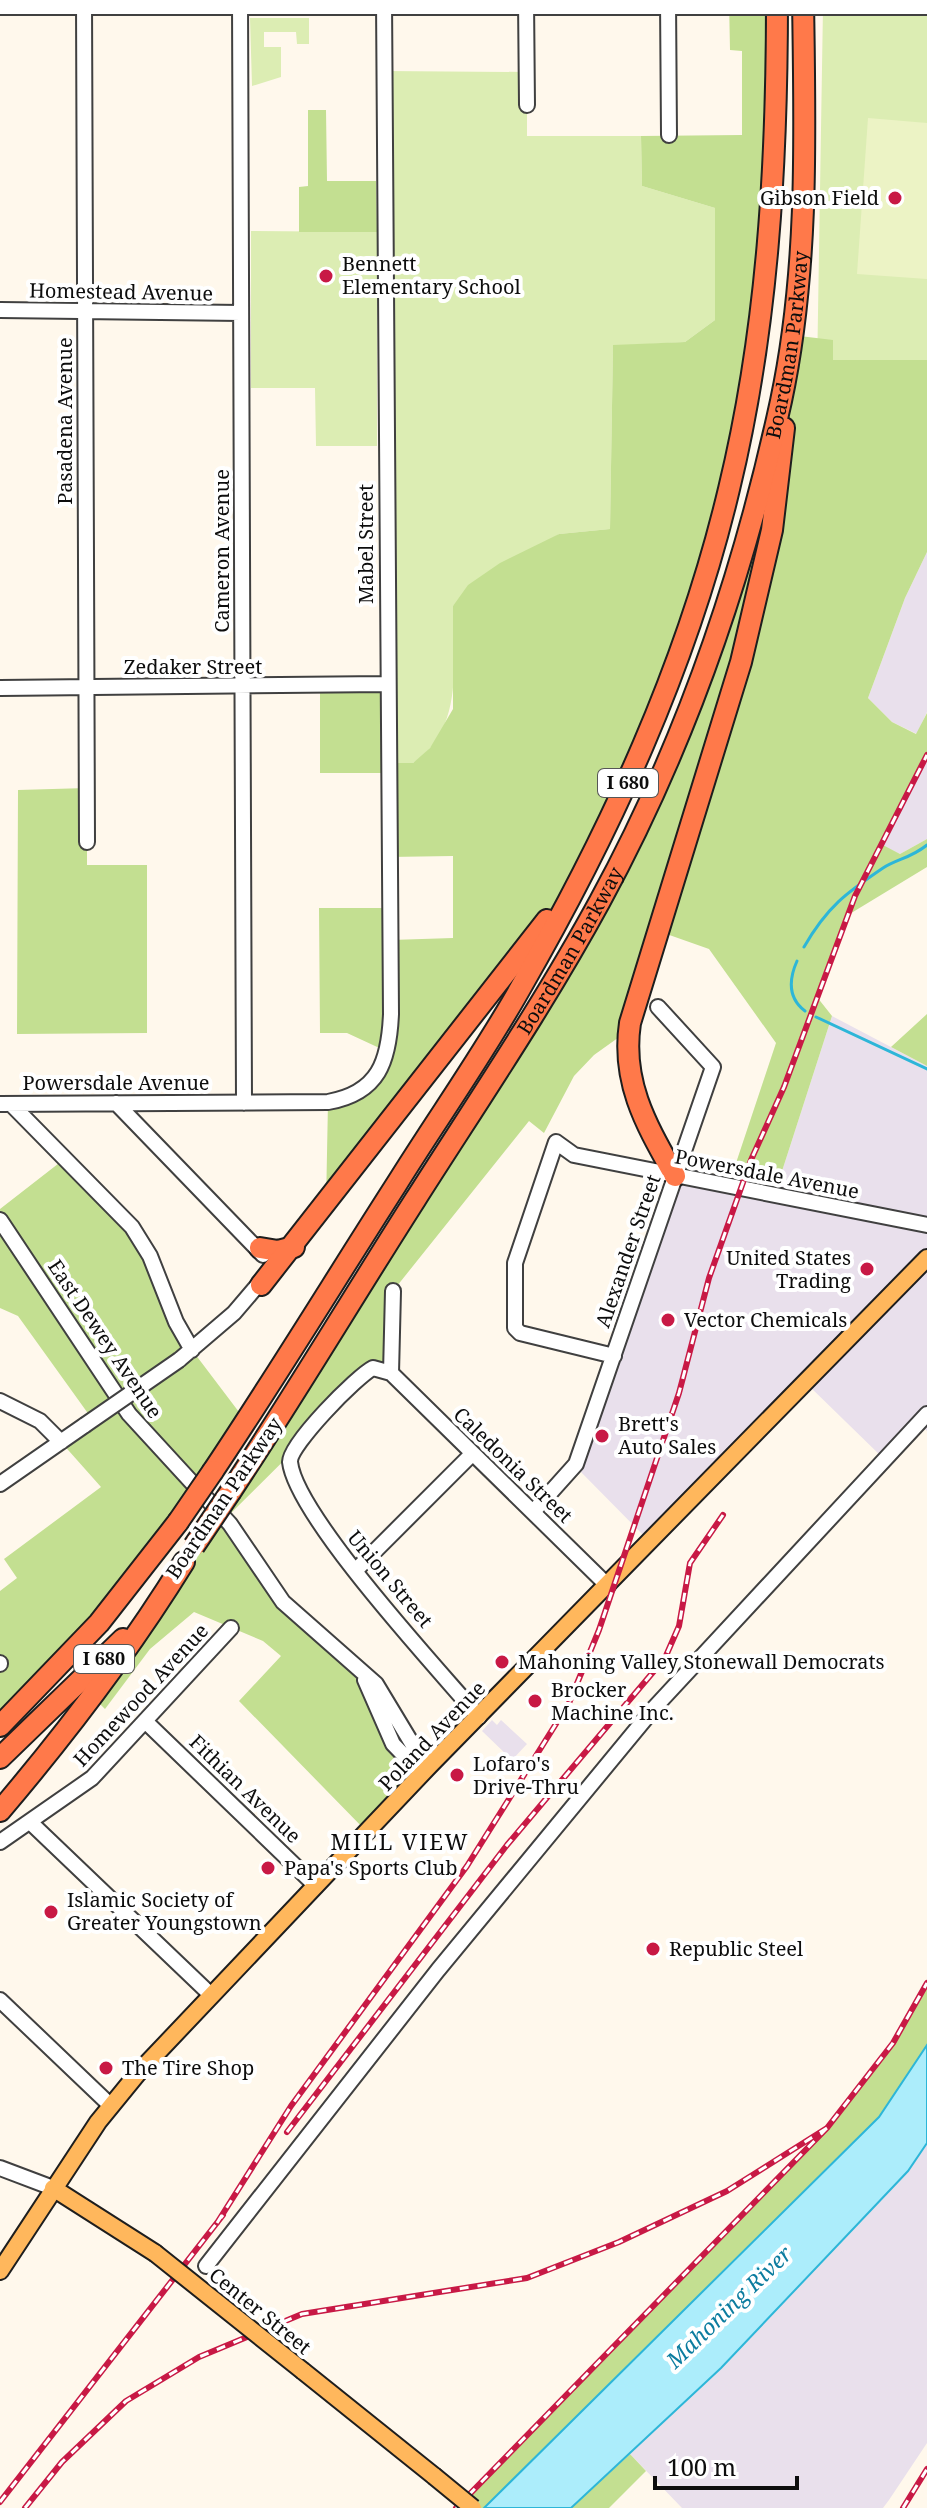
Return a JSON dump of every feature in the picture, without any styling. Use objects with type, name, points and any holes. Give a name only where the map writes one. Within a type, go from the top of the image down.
[{"type":"highway","points":[[767,0],[777,127]]},
{"type":"highway","name":"Boardman Parkway","points":[[0,1726],[99,1623],[178,1522],[213,1471],[519,991],[593,854],[665,695],[729,491],[761,317],[777,127],[777,0]]},
{"type":"highway","name":"Boardman Parkway","points":[[0,1758],[119,1643],[189,1554],[554,982],[623,857],[681,730],[720,621],[782,400],[803,196],[805,0]]},
{"type":"highway","points":[[675,1176],[636,1100],[627,1064],[629,1030],[636,998],[715,756],[762,578],[777,497],[792,323]]},
{"type":"highway","points":[[261,1285],[294,1247],[553,913],[593,854]]},
{"type":"highway","points":[[260,1248],[278,1251],[294,1247]]},
{"type":"highway","points":[[0,1811],[74,1725],[131,1647],[189,1554]]},
{"type":"main road","name":"Poland Avenue","points":[[0,2271],[110,2105],[426,1770],[927,1258]]},
{"type":"main road","name":"Center Street","points":[[53,2188],[155,2253],[473,2508]]},
{"type":"street","points":[[0,7],[84,3],[668,4],[725,7],[909,4],[927,7]]},
{"type":"street","name":"Pasadena Avenue","points":[[84,3],[87,842]]},
{"type":"street","name":"Cameron Avenue","points":[[240,4],[244,1103]]},
{"type":"street","name":"Mabel Street","points":[[370,1082],[388,1052],[391,1024],[386,684],[384,4]]},
{"type":"street","points":[[526,4],[527,105]]},
{"type":"street","points":[[668,4],[669,135]]},
{"type":"street","name":"Homestead Avenue","points":[[0,310],[241,313]]},
{"type":"street","name":"Zedaker Street","points":[[0,688],[386,684]]},
{"type":"street","name":"Alexander Street","points":[[533,1512],[576,1464],[713,1065],[658,1007]]},
{"type":"street","name":"Powersdale Avenue","points":[[5,1104],[328,1102],[347,1097],[370,1082]]},
{"type":"street","points":[[0,1484],[179,1360],[261,1285],[266,1265],[260,1248],[116,1103]]},
{"type":"street","points":[[5,1104],[132,1227],[150,1256],[176,1322],[192,1350]]},
{"type":"street","name":"Powersdale Avenue","points":[[614,1356],[520,1333],[515,1328],[515,1263],[556,1142],[574,1155],[927,1225]]},
{"type":"street","name":"East Dewey Avenue","points":[[0,1220],[129,1414],[230,1524],[283,1602],[383,1693],[426,1770]]},
{"type":"street","points":[[391,1373],[393,1291]]},
{"type":"street","name":"Union Street","points":[[391,1373],[378,1367],[368,1370],[298,1442],[291,1456],[294,1473],[313,1516],[479,1717]]},
{"type":"street","name":"Caledonia Street","points":[[391,1373],[608,1586]]},
{"type":"street","points":[[0,1401],[40,1421],[61,1442]]},
{"type":"street","points":[[206,2266],[429,1982],[655,1707],[927,1414]]},
{"type":"street","points":[[356,1570],[472,1454]]},
{"type":"street","name":"Homewood Avenue","points":[[0,1842],[87,1782],[231,1628]]},
{"type":"street","points":[[359,1669],[393,1744],[426,1770]]},
{"type":"street","name":"Fithian Avenue","points":[[145,1721],[316,1886]]},
{"type":"street","points":[[30,1822],[211,1995]]},
{"type":"street","points":[[0,2000],[110,2105]]},
{"type":"street","points":[[0,2168],[53,2188]]},
{"type":"shaded area","points":[[927,552],[927,712],[917,734],[892,722],[868,698],[905,598]]},
{"type":"shaded area","points":[[927,753],[927,839],[900,854],[881,845]]},
{"type":"shaded area","points":[[832,1016],[927,1066],[927,1431],[919,1424],[884,1459],[806,1383],[651,1543],[575,1466],[675,1176],[774,1196]]},
{"type":"shaded area","points":[[492,1720],[497,1725],[501,1720],[527,1744],[512,1760],[482,1731]]},
{"type":"shaded area","points":[[927,2143],[927,2443],[889,2500],[883,2508],[682,2508],[630,2454],[721,2368],[908,2171]]},
{"type":"green space","points":[[729,0],[767,0],[777,127],[760,330],[680,655],[553,913],[326,1205],[328,1102],[347,1097],[388,1052],[347,1033],[320,1033],[319,908],[390,908],[391,940],[453,938],[453,856],[389,857],[388,773],[320,773],[320,686],[386,684],[388,763],[413,763],[430,748],[453,709],[453,606],[468,585],[500,563],[559,534],[610,529],[613,345],[685,342],[715,320],[715,208],[642,186],[641,136],[742,135],[742,51],[730,50]]},
{"type":"green space","points":[[823,7],[927,7],[927,373],[817,374]]},
{"type":"green space","points":[[250,18],[309,18],[309,44],[297,44],[296,32],[264,32],[264,47],[281,47],[281,77],[252,86]]},
{"type":"green space","points":[[384,71],[527,72],[527,136],[641,136],[642,186],[715,208],[715,320],[685,342],[613,346],[610,529],[559,534],[453,606],[454,671],[449,713],[430,749],[413,763],[388,763]]},
{"type":"green space","points":[[308,110],[326,110],[327,181],[376,181],[377,232],[299,232],[299,187],[308,186]]},
{"type":"green space","name":"Gibson Field","points":[[868,118],[927,123],[927,279],[857,274]]},
{"type":"green space","points":[[251,231],[377,232],[377,446],[316,446],[315,388],[251,388]]},
{"type":"green space","points":[[791,335],[833,340],[833,360],[927,360],[927,552],[905,598],[868,698],[892,722],[916,734],[927,713],[927,753],[881,844],[900,854],[927,839],[927,867],[848,915],[817,997],[832,1016],[774,1196],[728,1187],[776,1043],[709,949],[658,931],[629,1030],[594,1055],[574,1076],[544,1133],[529,1121],[393,1291],[391,1373],[378,1367],[225,1519],[260,1572],[359,1669],[383,1722],[422,1774],[367,1832],[239,1701],[281,1656],[263,1641],[194,1612],[150,1649],[105,1709],[94,1698],[131,1647],[574,948],[700,679]]},
{"type":"green space","points":[[87,788],[87,865],[147,865],[147,1033],[17,1034],[18,790]]},
{"type":"green space","points":[[927,1014],[927,1066],[891,1047]]},
{"type":"green space","points":[[63,1160],[123,1217],[192,1350],[245,1420],[178,1522],[0,1726],[0,1591],[17,1578],[4,1559],[101,1487],[61,1442],[92,1419],[18,1316],[0,1308],[0,1209]]},
{"type":"green space","points":[[927,1983],[927,2045],[879,2117],[484,2508],[473,2508],[464,2501],[827,2128],[893,2043]]},
{"type":"green space","points":[[630,2454],[646,2471],[609,2508],[571,2508]]},
{"type":"water","name":"Mahoning River","points":[[927,2045],[927,2143],[908,2171],[721,2368],[571,2508],[484,2508],[879,2117]]},
{"type":"waterway","points":[[804,947],[829,911],[848,893],[883,868],[927,845]]},
{"type":"waterway","points":[[797,961],[792,988],[795,1000],[805,1011]]},
{"type":"waterway","points":[[816,1017],[927,1069]]},
{"type":"railway","points":[[217,2223],[291,2106],[467,1866],[569,1703],[599,1630],[679,1393],[709,1278],[751,1160],[784,1087],[855,896],[927,755]]},
{"type":"railway","points":[[287,2132],[507,1845],[665,1658],[679,1626],[690,1563],[723,1515]]},
{"type":"railway","points":[[456,2508],[827,2128],[893,2043],[927,1983]]},
{"type":"railway","points":[[25,2508],[62,2462],[126,2401],[199,2357],[302,2314],[527,2278],[619,2242],[727,2191],[827,2128]]},
{"type":"railway","points":[[0,2502],[223,2215]]},
{"type":"railway","points":[[903,2508],[927,2469]]},
{"type":"place","name":"Gibson Field","points":[[895,198]]},
{"type":"place","name":"Bennett Elementary School","points":[[326,276]]},
{"type":"place","name":"United States Trading","points":[[867,1269]]},
{"type":"place","name":"Vector Chemicals","points":[[668,1320]]},
{"type":"place","name":"Brett's Auto Sales","points":[[602,1436]]},
{"type":"place","name":"Mahoning Valley Stonewall Democrats","points":[[502,1662]]},
{"type":"place","name":"Brocker Machine Inc.","points":[[535,1701]]},
{"type":"place","name":"Lofaro's Drive-Thru","points":[[457,1775]]},
{"type":"place","name":"Papa's Sports Club","points":[[268,1868]]},
{"type":"place","name":"Islamic Society of Greater Youngstown","points":[[51,1912]]},
{"type":"place","name":"Republic Steel","points":[[653,1949]]},
{"type":"place","name":"The Tire Shop","points":[[106,2068]]},
{"type":"district","name":"MILL VIEW","points":[[400,1842]]}]
